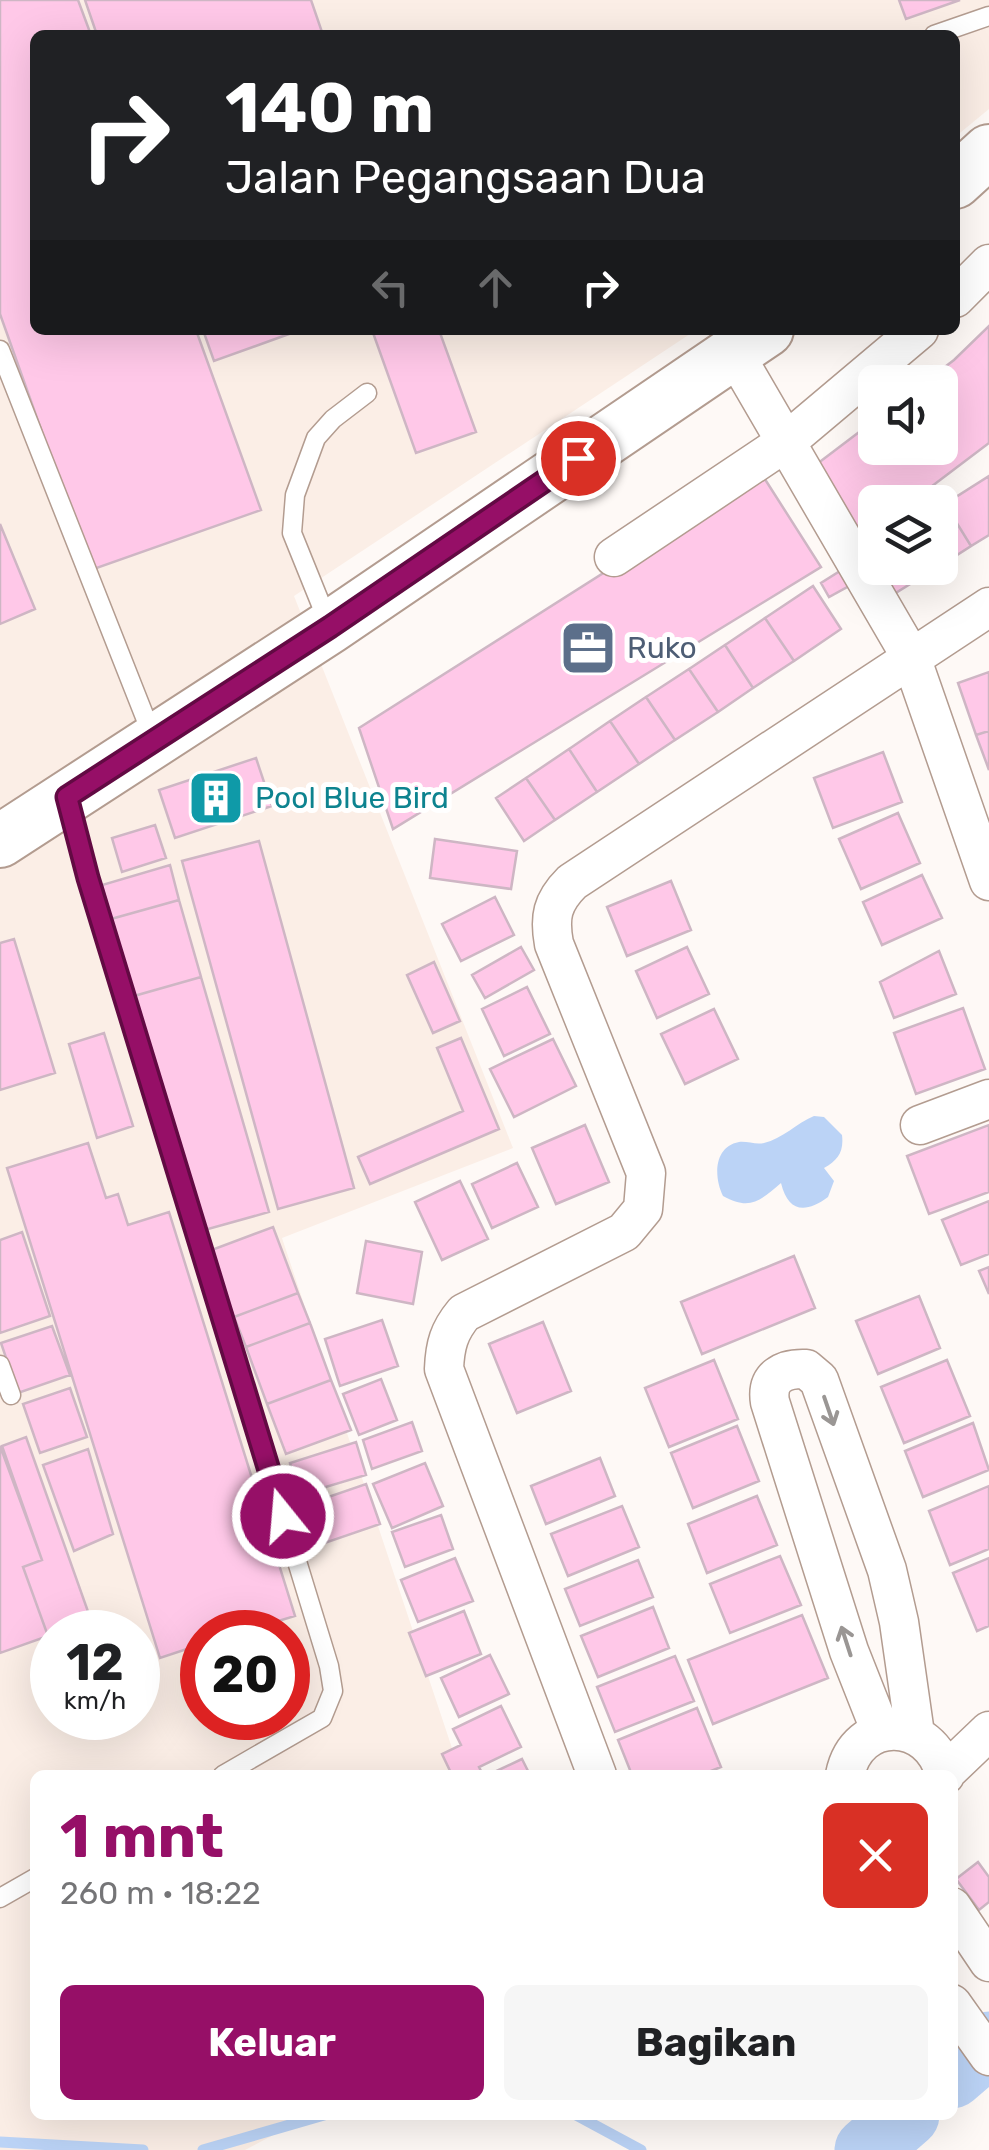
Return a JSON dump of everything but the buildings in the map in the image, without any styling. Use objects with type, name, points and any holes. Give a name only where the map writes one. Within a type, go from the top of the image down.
[{"type":"main road","points":[[960,177],[989,151]]},
{"type":"main road","points":[[0,841],[330,627],[751,341]]},
{"type":"street","points":[[960,293],[989,264]]},
{"type":"street","points":[[614,558],[786,442],[913,335]]},
{"type":"street","points":[[751,341],[786,442],[911,658],[989,881]]},
{"type":"street","points":[[595,1770],[444,1369],[444,1348],[464,1313],[624,1232],[643,1209],[646,1173],[554,944],[550,923],[556,898],[572,882],[989,607]]},
{"type":"street","points":[[920,1125],[989,1099]]},
{"type":"street","points":[[898,1733],[900,1622],[886,1570],[819,1380],[806,1369],[789,1370],[770,1383],[770,1402],[849,1651],[898,1733],[936,1751],[943,1770]]},
{"type":"street","points":[[949,1770],[989,1731]]},
{"type":"street","points":[[847,1770],[858,1746],[898,1733]]},
{"type":"street","points":[[958,1916],[989,1962],[958,1983]]},
{"type":"lane","points":[[948,30],[989,16]]},
{"type":"lane","points":[[0,350],[153,740]]},
{"type":"lane","points":[[330,627],[292,534],[291,516],[308,453],[316,438],[332,419],[367,394]]},
{"type":"lane","points":[[67,797],[88,878],[329,1666],[333,1691],[322,1718],[232,1770]]},
{"type":"lane","points":[[0,1365],[11,1395]]},
{"type":"lane","points":[[0,1898],[30,1881]]},
{"type":"shaded area","points":[[0,0],[989,0],[989,109],[960,133],[960,30],[30,30],[30,335],[688,335],[294,596],[513,1148],[282,1238],[459,1770],[30,1770],[30,2120],[302,2120],[245,2150],[0,2150]]},
{"type":"water","points":[[814,1116],[824,1117],[842,1135],[839,1155],[824,1168],[834,1181],[828,1197],[812,1206],[799,1207],[788,1200],[781,1183],[754,1202],[740,1203],[723,1196],[717,1172],[724,1150],[739,1142],[771,1141]]},
{"type":"waterway","points":[[958,2071],[989,2044]]},
{"type":"waterway","points":[[203,2150],[307,2120]]},
{"type":"waterway","points":[[585,2120],[641,2150]]},
{"type":"waterway","points":[[867,2150],[901,2120]]},
{"type":"waterway","points":[[0,2142],[143,2150]]},
{"type":"place","name":"Ruko","points":[[588,648]]},
{"type":"place","name":"Pool Blue Bird","points":[[216,798]]},
{"type":"route","points":[[283,1516],[88,878],[67,797],[330,627],[578,458]]}]
